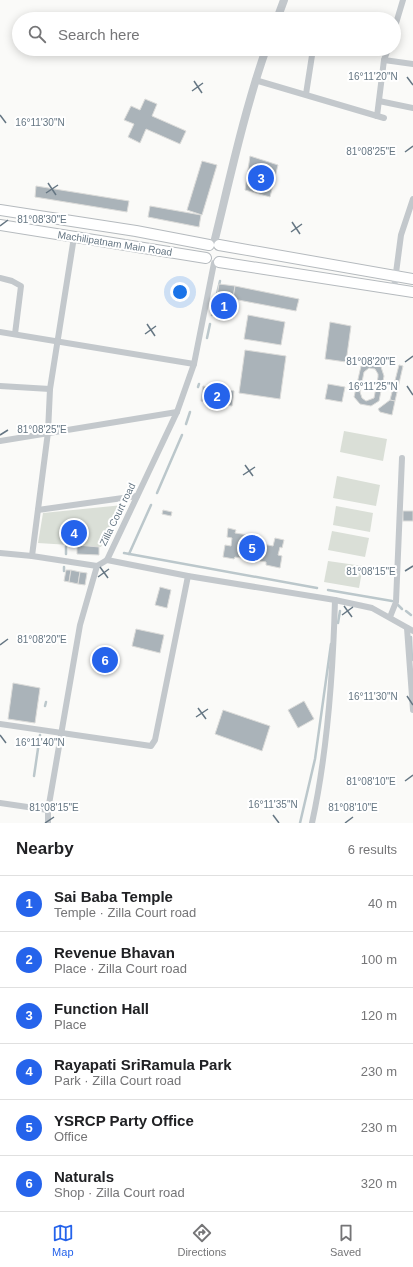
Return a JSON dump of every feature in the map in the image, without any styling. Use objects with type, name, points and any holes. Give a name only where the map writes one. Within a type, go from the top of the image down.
[{"type":"main road","name":"Machilipatnam Main Road","points":[[0,210],[214,244],[413,279]]},
{"type":"main road","name":"Machilipatnam Main Road","points":[[0,225],[213,261],[413,292]]},
{"type":"main road","points":[[214,244],[224,253],[223,258],[213,261],[206,248],[214,244]]},
{"type":"street","points":[[280,12],[284,0]]},
{"type":"street","points":[[399,12],[403,0]]},
{"type":"street","points":[[214,244],[255,80],[264,56]]},
{"type":"street","points":[[306,94],[312,56]]},
{"type":"street","points":[[377,116],[385,56]]},
{"type":"street","points":[[384,60],[413,64]]},
{"type":"street","points":[[255,80],[384,118]]},
{"type":"street","points":[[379,101],[413,108]]},
{"type":"street","points":[[394,288],[401,235],[413,199]]},
{"type":"street","points":[[32,556],[48,432],[50,389],[74,237]]},
{"type":"street","name":"Zilla Court road","points":[[97,566],[107,560],[177,412],[194,364],[213,261]]},
{"type":"street","points":[[0,278],[12,281],[21,286],[15,334]]},
{"type":"street","points":[[0,332],[58,340],[194,364]]},
{"type":"street","points":[[0,386],[50,389]]},
{"type":"street","points":[[0,441],[177,412]]},
{"type":"street","points":[[390,618],[396,602],[402,458]]},
{"type":"street","points":[[38,510],[137,496]]},
{"type":"street","points":[[0,553],[32,556],[97,566],[80,625],[48,810],[48,823]]},
{"type":"street","points":[[107,560],[188,576],[336,600],[372,608],[413,631]]},
{"type":"street","points":[[0,724],[61,732],[147,747],[154,743],[188,576]]},
{"type":"street","points":[[312,823],[319,792],[334,658],[336,600]]},
{"type":"street","points":[[407,628],[413,709]]},
{"type":"street","points":[[0,803],[48,810]]},
{"type":"shaded area","points":[[344,431],[387,439],[383,461],[340,452]]},
{"type":"shaded area","points":[[337,476],[380,485],[376,506],[333,498]]},
{"type":"shaded area","points":[[123,505],[101,547],[38,543],[43,513]]},
{"type":"shaded area","points":[[336,506],[373,513],[370,532],[333,525]]},
{"type":"shaded area","points":[[332,531],[369,538],[365,557],[328,550]]},
{"type":"shaded area","points":[[328,561],[363,566],[359,588],[324,582]]},
{"type":"building","points":[[145,99],[157,104],[152,116],[186,131],[180,144],[146,129],[140,143],[128,137],[134,124],[124,120],[131,106],[140,110]]},
{"type":"building","points":[[250,156],[278,165],[270,197],[245,190]]},
{"type":"building","points":[[202,161],[217,165],[202,215],[187,210]]},
{"type":"building","points":[[36,186],[129,201],[127,212],[35,197]]},
{"type":"building","points":[[150,206],[201,215],[199,227],[148,217]]},
{"type":"building","points":[[219,284],[235,286],[230,317],[214,314]]},
{"type":"building","points":[[235,286],[299,299],[296,311],[233,299]]},
{"type":"building","points":[[248,315],[285,322],[281,345],[244,339]]},
{"type":"building","points":[[330,322],[351,326],[346,362],[325,359]]},
{"type":"building","points":[[245,350],[286,356],[280,399],[239,393]]},
{"type":"building","points":[[369,362],[378,364],[381,367],[384,376],[379,401],[371,406],[360,404],[354,397],[361,366]],"holes":[[[369,368],[375,369],[378,377],[374,398],[366,401],[362,398],[360,392],[364,372]]]},
{"type":"building","points":[[399,365],[403,366],[395,401],[390,400]]},
{"type":"building","points":[[328,384],[345,387],[342,402],[325,399]]},
{"type":"building","points":[[203,386],[234,391],[232,406],[201,401]]},
{"type":"building","points":[[390,400],[395,401],[392,415],[380,412],[378,409]]},
{"type":"building","points":[[163,510],[172,512],[171,516],[162,514]]},
{"type":"building","points":[[403,511],[413,511],[413,521],[403,521]]},
{"type":"building","points":[[228,528],[236,530],[235,533],[248,535],[247,541],[273,546],[275,538],[284,540],[278,555],[282,556],[280,568],[266,565],[266,562],[235,557],[234,559],[223,557],[225,545],[231,546],[232,538],[227,537]]},
{"type":"building","points":[[76,533],[76,543],[68,543],[68,534]]},
{"type":"building","points":[[77,545],[99,547],[99,555],[77,554]]},
{"type":"building","points":[[66,570],[71,570],[69,582],[64,581]]},
{"type":"building","points":[[71,570],[80,572],[78,584],[69,582]]},
{"type":"building","points":[[80,572],[87,573],[85,585],[78,584]]},
{"type":"building","points":[[160,587],[171,590],[167,608],[155,605]]},
{"type":"building","points":[[136,629],[164,635],[160,653],[132,646]]},
{"type":"building","points":[[13,683],[40,688],[35,723],[8,719]]},
{"type":"building","points":[[304,701],[314,719],[298,728],[288,710]]},
{"type":"building","points":[[223,710],[270,726],[262,751],[215,734]]},
{"type":"waterway","points":[[212,315],[220,281]]},
{"type":"waterway","points":[[207,338],[210,324]]},
{"type":"waterway","points":[[186,424],[190,412]]},
{"type":"waterway","points":[[157,493],[182,435]]},
{"type":"waterway","points":[[129,554],[151,505]]},
{"type":"waterway","points":[[66,546],[66,554]]},
{"type":"waterway","points":[[124,553],[317,588]]},
{"type":"waterway","points":[[328,590],[392,601]]},
{"type":"waterway","points":[[398,605],[402,609]]},
{"type":"waterway","points":[[338,623],[340,611]]},
{"type":"waterway","points":[[406,611],[411,615]]},
{"type":"waterway","points":[[411,637],[412,660]]},
{"type":"waterway","points":[[300,823],[315,759],[331,644]]},
{"type":"waterway","points":[[45,706],[46,702]]},
{"type":"waterway","points":[[34,776],[40,735]]},
{"type":"place","name":"Function Hall","points":[[261,178]]},
{"type":"place","name":"Sai Baba Temple","points":[[224,306]]},
{"type":"place","name":"Revenue Bhavan","points":[[217,396]]},
{"type":"place","name":"Rayapati SriRamula Park","points":[[74,533]]},
{"type":"place","name":"YSRCP Party Office","points":[[252,548]]},
{"type":"place","name":"Naturals","points":[[105,660]]}]
